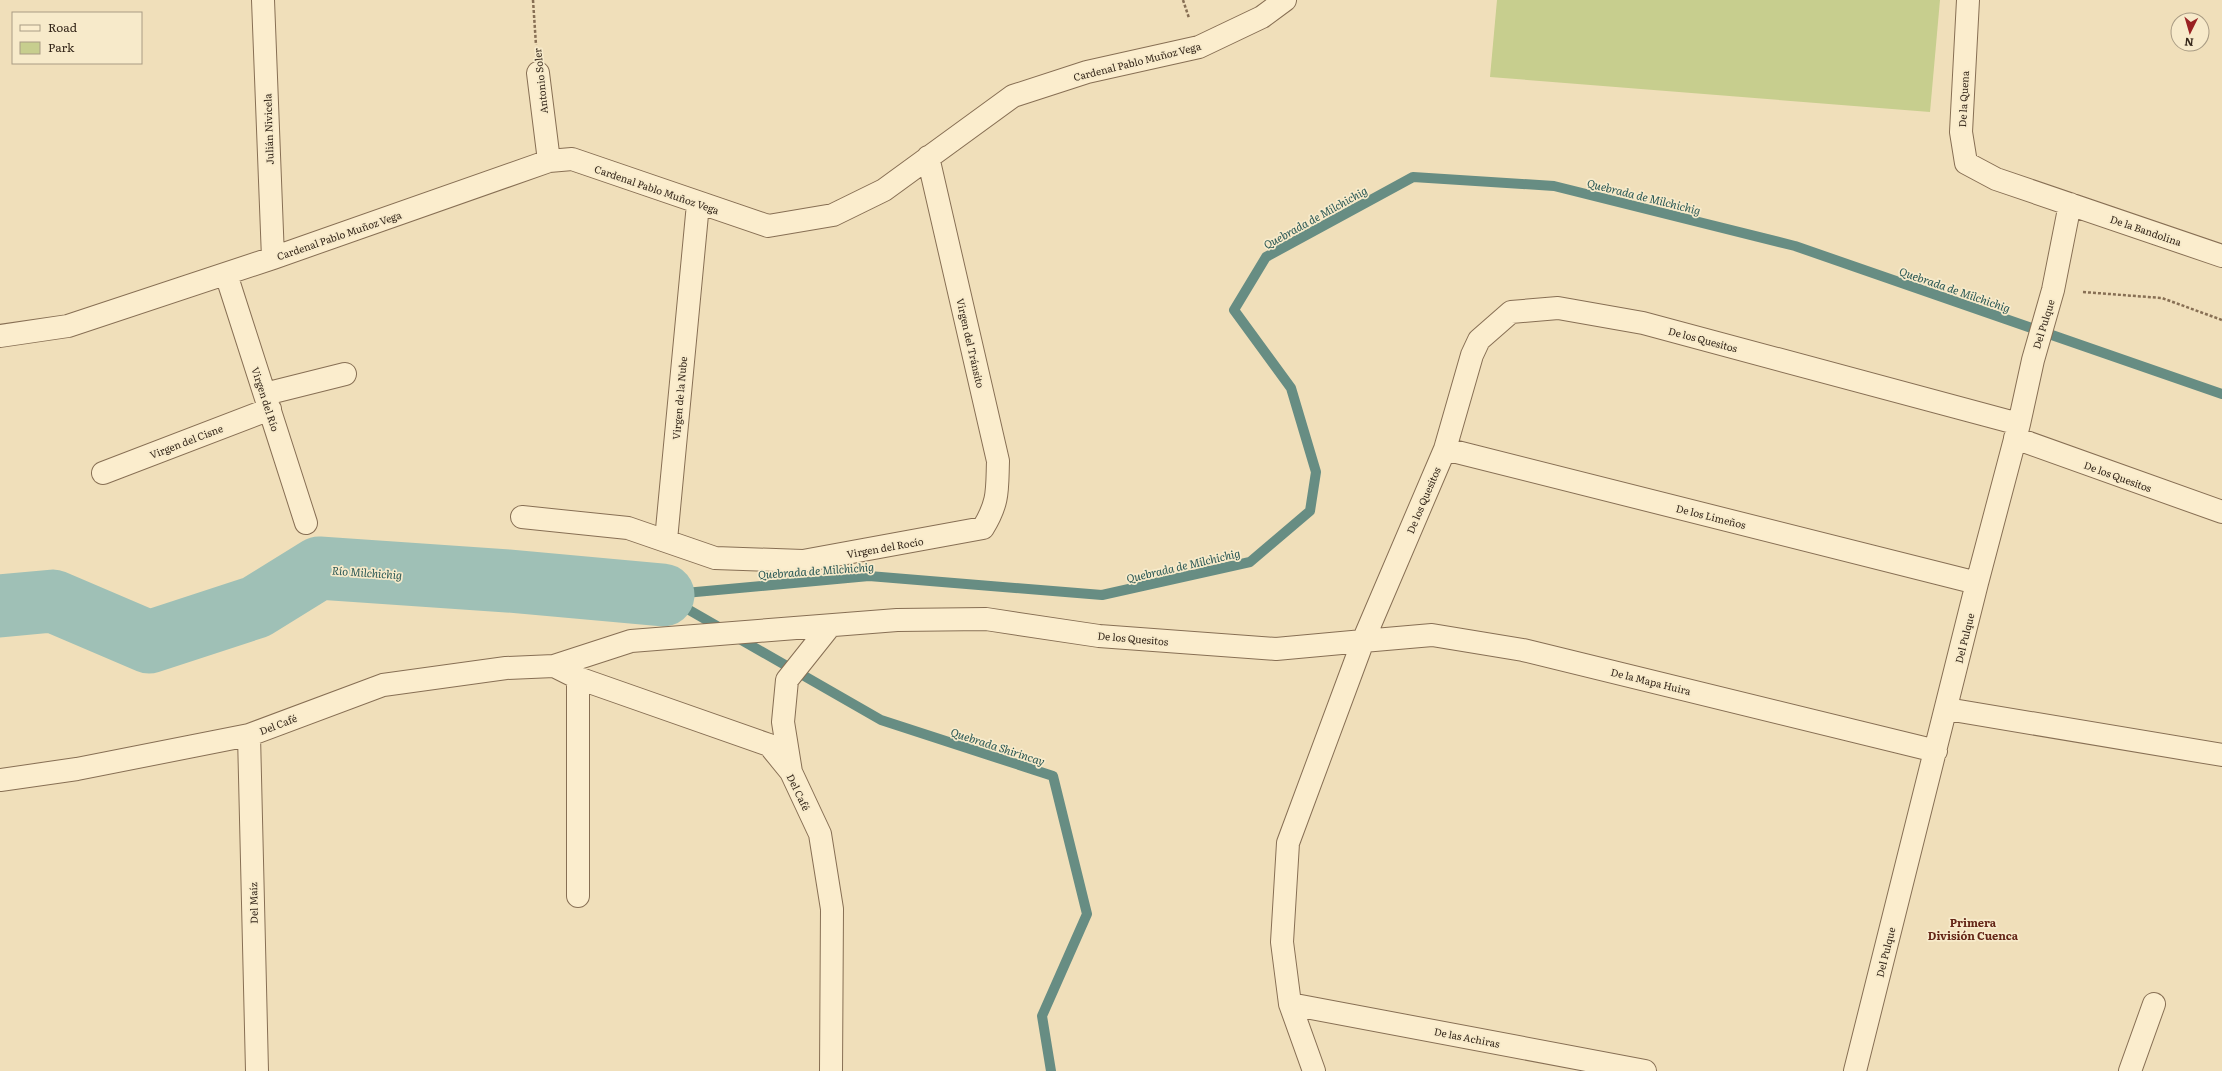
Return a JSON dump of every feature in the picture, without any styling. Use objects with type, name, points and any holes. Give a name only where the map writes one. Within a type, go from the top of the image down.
[{"type":"street","name":"Julián Nivicela","points":[[264,0],[274,258]]},
{"type":"street","name":"Cardenal Pablo Muñoz Vega","points":[[0,336],[68,326],[274,258],[549,161],[572,159],[698,204],[768,226],[833,215],[884,190],[1013,96],[1087,72],[1199,47],[1262,17],[1286,0]]},
{"type":"street","name":"De la Quena","points":[[1968,0],[1961,132],[1966,163],[1996,180]]},
{"type":"street","name":"Antonio Soler","points":[[538,73],[549,161]]},
{"type":"street","name":"Virgen del Tránsito","points":[[928,158],[998,461],[996,497],[993,511],[983,528]]},
{"type":"street","name":"De la Bandolina","points":[[1996,180],[2222,256]]},
{"type":"street","name":"Virgen de la Nube","points":[[666,540],[698,204]]},
{"type":"street","name":"Del Pulque","points":[[1855,1071],[1947,709],[1977,583],[2017,431],[2032,360],[2051,298],[2070,204]]},
{"type":"street","name":"Virgen del Río","points":[[226,274],[306,524]]},
{"type":"street","name":"De los Quesitos","points":[[631,641],[897,620],[986,619],[1099,636],[1276,649],[1363,641],[1445,450],[1472,356],[1479,340],[1511,312],[1558,308],[1643,323],[2017,431],[2222,512]]},
{"type":"street","name":"Virgen del Cisne","points":[[103,473],[267,402],[345,374]]},
{"type":"street","name":"De los Limeños","points":[[1445,450],[1977,583]]},
{"type":"street","points":[[522,517],[628,528],[666,540]]},
{"type":"street","name":"Virgen del Rocío","points":[[666,540],[693,552],[715,558],[803,561],[983,528]]},
{"type":"street","points":[[791,772],[784,722],[787,680],[830,626]]},
{"type":"street","name":"De la Mapa Huira","points":[[1363,641],[1432,635],[1522,650],[1936,751]]},
{"type":"street","name":"Del Café","points":[[0,780],[77,769],[249,734],[383,685],[506,668],[554,666],[631,641]]},
{"type":"street","points":[[1314,1071],[1290,1004],[1282,942],[1288,843],[1363,641]]},
{"type":"street","name":"Del Café","points":[[554,666],[578,678],[769,745],[791,772],[820,834],[832,909],[831,1071]]},
{"type":"street","points":[[578,678],[578,896]]},
{"type":"street","points":[[1947,709],[2222,754]]},
{"type":"street","name":"Del Maíz","points":[[249,734],[257,1071]]},
{"type":"street","name":"De las Achiras","points":[[1290,1004],[1645,1071]]},
{"type":"street","points":[[2130,1071],[2154,1004]]},
{"type":"path","name":"Antonio Soler","points":[[533,0],[538,73]]},
{"type":"path","points":[[2051,298],[2162,298],[2222,320]]},
{"type":"green space","points":[[1497,0],[1940,0],[1930,112],[1490,77]]},
{"type":"waterway","name":"Quebrada de Milchichig","points":[[663,595],[869,576],[1102,595],[1250,562],[1310,511],[1316,472],[1291,388],[1234,310],[1266,257],[1413,177],[1554,186],[1795,246],[2222,394]]},
{"type":"waterway","name":"Río Milchichig","points":[[0,606],[53,601],[149,642],[256,607],[319,568],[508,581],[663,595]]},
{"type":"waterway","name":"Quebrada Shirincay","points":[[663,595],[881,720],[1053,776],[1087,914],[1042,1016],[1051,1071]]},
{"type":"district","name":"Primera División Cuenca","points":[[1973,928]]}]
